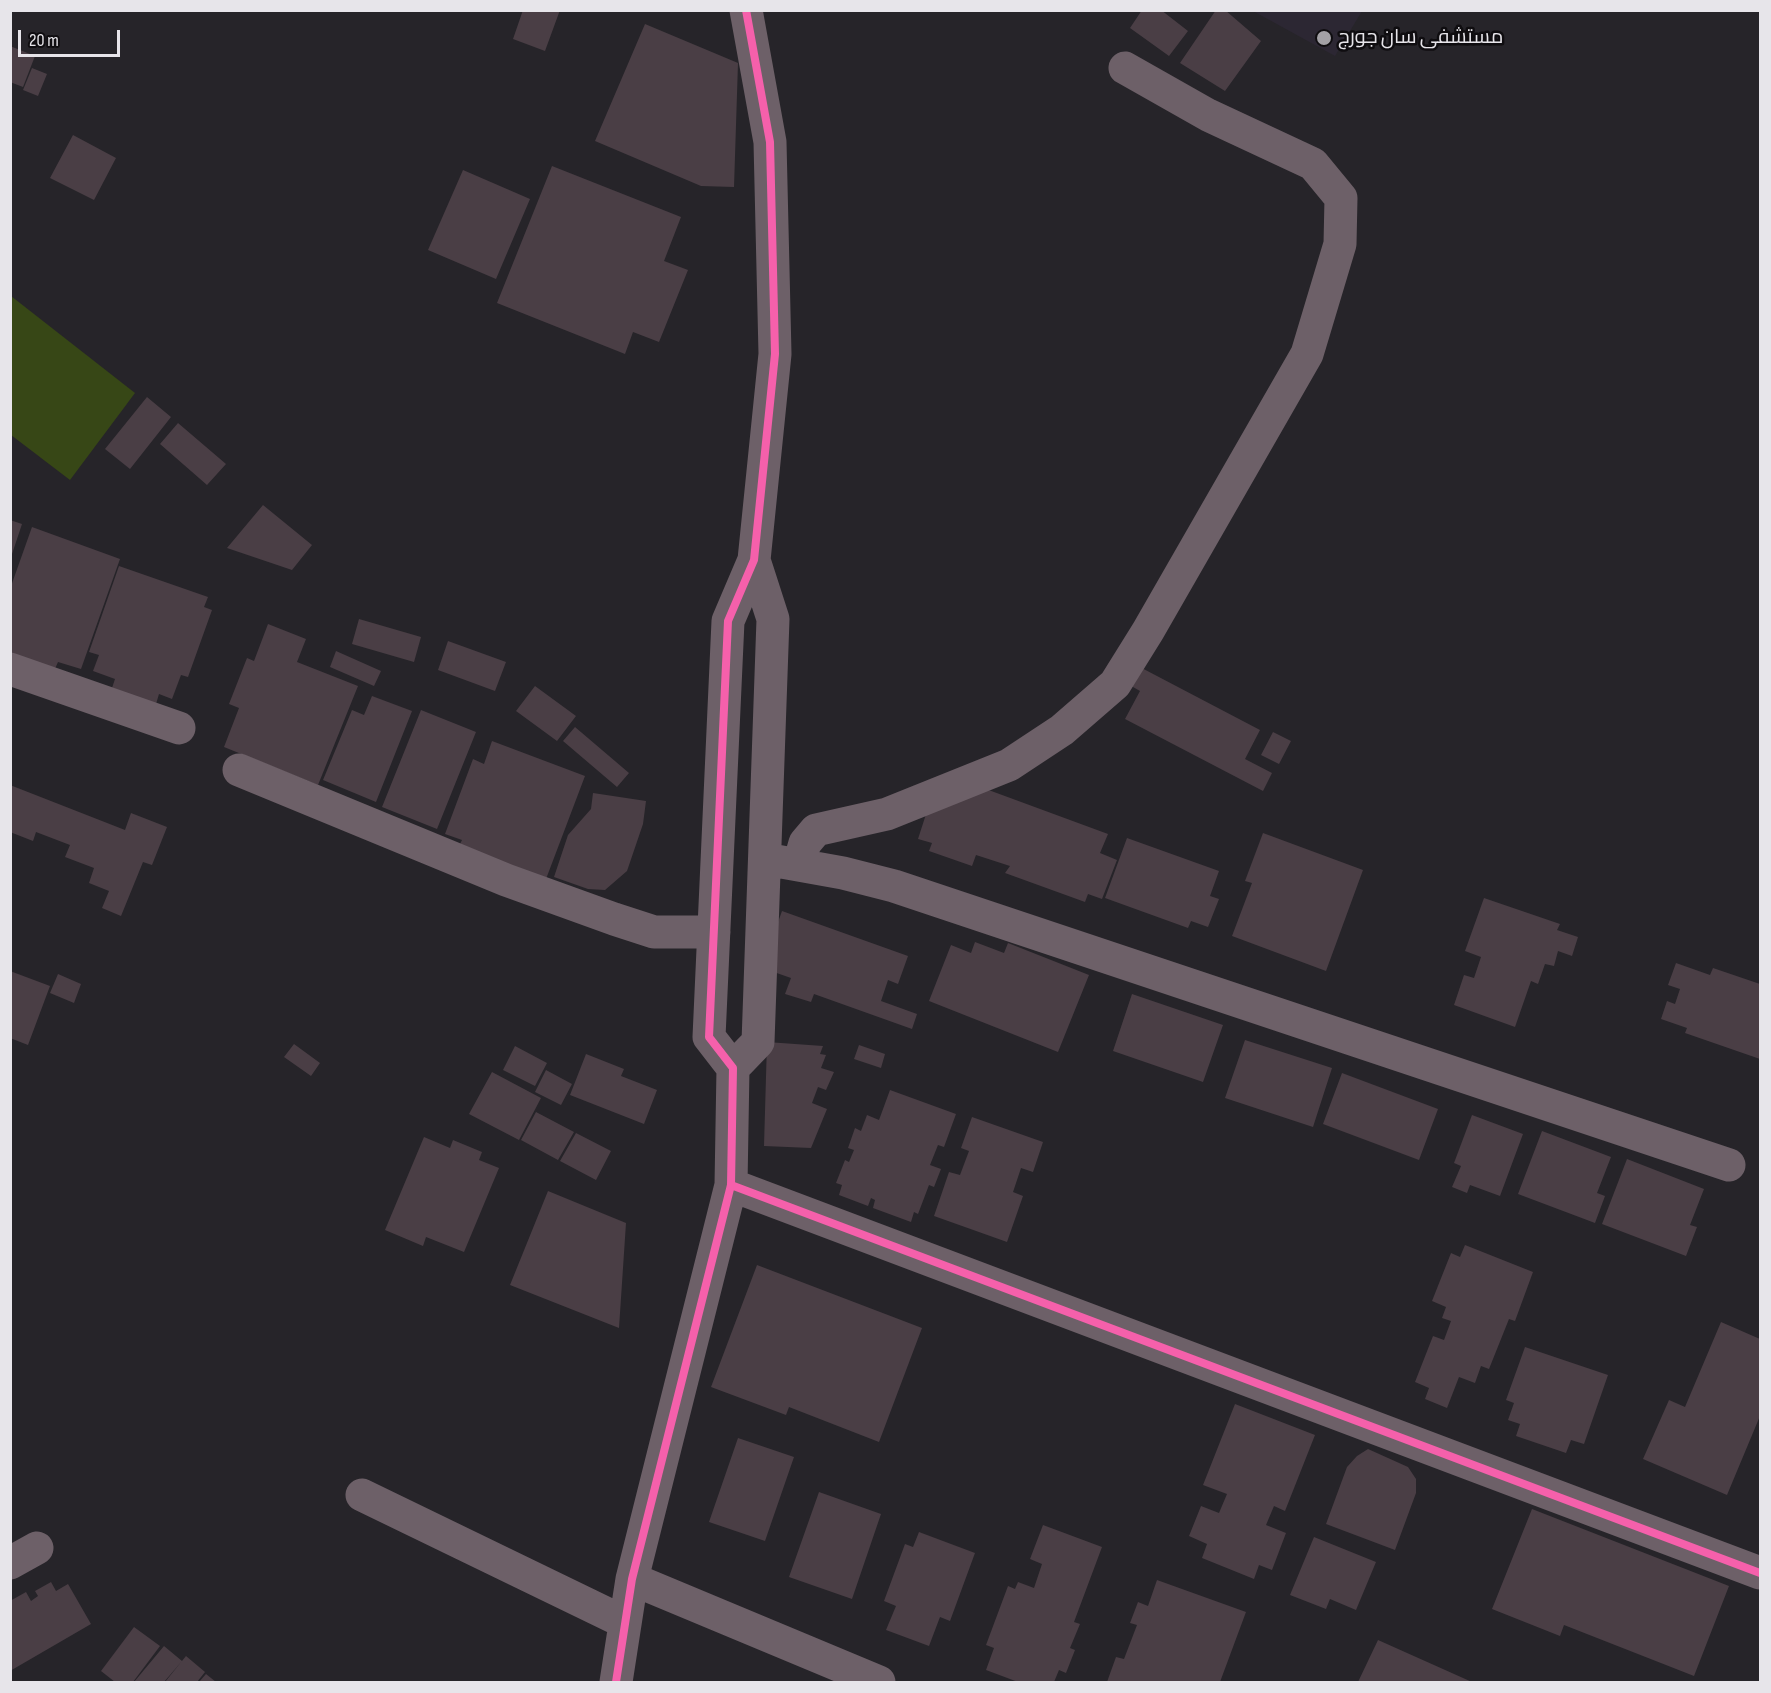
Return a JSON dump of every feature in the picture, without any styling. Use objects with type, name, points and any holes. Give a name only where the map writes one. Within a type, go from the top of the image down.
[{"type":"street","points":[[616,1683],[632,1579],[731,1185],[733,1068],[710,1037],[728,621],[754,560],[776,354],[770,141],[746,10]]},
{"type":"street","points":[[799,864],[805,843],[816,830],[886,814],[1009,765],[1062,730],[1115,684],[1148,631],[1307,354],[1340,244],[1341,198],[1313,164],[1208,115],[1125,68]]},
{"type":"street","points":[[733,1068],[759,1042],[773,619],[754,560]]},
{"type":"street","points":[[10,669],[179,728]]},
{"type":"street","points":[[239,770],[506,880],[614,919],[654,932],[714,932]]},
{"type":"street","points":[[765,859],[799,864],[894,886],[1730,1165]]},
{"type":"street","points":[[731,1185],[1761,1573]]},
{"type":"street","points":[[362,1495],[624,1622]]},
{"type":"street","points":[[632,1579],[879,1683]]},
{"type":"shaded area","name":"مستشفى سان جورج","points":[[1253,11],[1362,11],[1335,56]]},
{"type":"green space","points":[[11,296],[135,393],[70,480],[11,435]]},
{"type":"building","points":[[523,10],[560,10],[545,51],[513,39]]},
{"type":"building","points":[[1142,10],[1161,10],[1188,31],[1169,56],[1130,28]]},
{"type":"building","points":[[1216,10],[1225,10],[1261,41],[1225,91],[1180,63]]},
{"type":"building","points":[[645,24],[738,63],[734,187],[701,186],[595,141]]},
{"type":"building","points":[[10,46],[35,56],[23,87],[10,82]]},
{"type":"building","points":[[32,68],[47,74],[38,96],[23,90]]},
{"type":"building","points":[[73,135],[116,158],[94,200],[50,178]]},
{"type":"building","points":[[552,166],[681,217],[664,261],[688,270],[659,342],[633,332],[625,354],[497,303]]},
{"type":"building","points":[[463,170],[530,199],[496,279],[428,250]]},
{"type":"building","points":[[147,397],[171,417],[130,469],[105,449]]},
{"type":"building","points":[[178,423],[226,464],[207,485],[160,444]]},
{"type":"building","points":[[263,505],[312,545],[292,570],[227,548]]},
{"type":"building","points":[[10,520],[22,524],[11,557],[10,557]]},
{"type":"building","points":[[32,527],[120,559],[81,669],[58,662],[54,671],[10,656],[10,589]]},
{"type":"building","points":[[119,566],[208,597],[204,607],[212,610],[188,677],[181,675],[172,699],[159,694],[156,704],[112,688],[115,679],[93,671],[99,655],[89,652]]},
{"type":"building","points":[[359,619],[421,637],[414,662],[352,644]]},
{"type":"building","points":[[268,624],[306,639],[297,662],[358,686],[318,785],[224,747],[239,708],[229,704],[247,658],[254,661]]},
{"type":"building","points":[[448,641],[506,662],[495,691],[438,670]]},
{"type":"building","points":[[336,651],[381,671],[374,686],[330,667]]},
{"type":"building","points":[[1136,665],[1260,730],[1245,759],[1272,773],[1263,791],[1125,719],[1140,691],[1126,683]]},
{"type":"building","points":[[535,686],[576,716],[557,741],[516,711]]},
{"type":"building","points":[[372,696],[412,711],[376,802],[323,780],[352,710],[364,715]]},
{"type":"building","points":[[421,710],[476,732],[437,829],[382,807]]},
{"type":"building","points":[[575,727],[629,773],[617,787],[563,741]]},
{"type":"building","points":[[1273,732],[1291,741],[1279,764],[1261,755]]},
{"type":"building","points":[[492,741],[585,776],[546,879],[459,846],[462,840],[445,834],[473,759],[484,764]]},
{"type":"building","points":[[10,785],[125,830],[131,813],[167,827],[152,865],[143,862],[121,916],[102,908],[109,891],[89,883],[94,868],[65,857],[70,845],[36,832],[33,841],[10,832]]},
{"type":"building","points":[[975,785],[1108,834],[1100,853],[1117,860],[1102,899],[1088,894],[1085,902],[1005,873],[1010,866],[976,855],[972,866],[929,851],[932,843],[918,839],[928,808]]},
{"type":"building","points":[[593,793],[646,801],[643,824],[627,871],[605,890],[588,889],[554,877],[568,835],[591,809]]},
{"type":"building","points":[[1263,833],[1363,870],[1326,971],[1232,936],[1252,883],[1245,881]]},
{"type":"building","points":[[1127,838],[1219,871],[1210,896],[1219,899],[1208,927],[1191,921],[1188,928],[1105,898]]},
{"type":"building","points":[[1484,898],[1560,924],[1557,930],[1578,937],[1572,956],[1558,951],[1554,966],[1545,964],[1538,984],[1531,981],[1515,1027],[1454,1005],[1464,975],[1474,978],[1481,957],[1465,951]]},
{"type":"building","points":[[782,911],[908,956],[898,984],[888,980],[881,1001],[917,1014],[912,1029],[814,994],[811,1002],[785,994],[791,978],[768,970],[778,941],[772,939]]},
{"type":"building","points":[[975,942],[1004,953],[1008,943],[1089,975],[1058,1052],[929,1001],[951,945],[971,953]]},
{"type":"building","points":[[1676,963],[1710,975],[1713,968],[1760,984],[1760,1059],[1685,1033],[1687,1028],[1661,1019],[1667,1001],[1675,1004],[1680,989],[1668,985]]},
{"type":"building","points":[[10,971],[50,986],[28,1045],[10,1038]]},
{"type":"building","points":[[58,974],[81,984],[74,1003],[50,993]]},
{"type":"building","points":[[1132,994],[1223,1025],[1203,1082],[1113,1051]]},
{"type":"building","points":[[1245,1040],[1332,1068],[1313,1127],[1225,1098]]},
{"type":"building","points":[[767,1042],[823,1046],[820,1054],[826,1055],[821,1068],[834,1072],[826,1090],[818,1087],[812,1103],[827,1109],[811,1148],[764,1146]]},
{"type":"building","points":[[294,1044],[320,1063],[311,1076],[284,1057]]},
{"type":"building","points":[[859,1045],[885,1054],[881,1068],[854,1059]]},
{"type":"building","points":[[515,1046],[547,1063],[535,1086],[503,1070]]},
{"type":"building","points":[[586,1054],[624,1069],[621,1076],[657,1090],[644,1124],[570,1095]]},
{"type":"building","points":[[546,1070],[572,1084],[561,1105],[535,1092]]},
{"type":"building","points":[[492,1072],[541,1098],[519,1140],[469,1114]]},
{"type":"building","points":[[1342,1073],[1438,1109],[1419,1160],[1323,1124]]},
{"type":"building","points":[[890,1090],[956,1114],[944,1147],[938,1145],[930,1165],[941,1169],[934,1187],[929,1185],[918,1214],[914,1212],[911,1222],[873,1208],[875,1200],[871,1198],[868,1206],[839,1195],[842,1185],[836,1183],[845,1160],[849,1162],[854,1150],[848,1148],[855,1128],[861,1131],[867,1115],[879,1120]]},
{"type":"building","points":[[536,1112],[574,1132],[558,1160],[521,1140]]},
{"type":"building","points":[[1472,1115],[1523,1134],[1500,1196],[1470,1185],[1467,1193],[1452,1187],[1461,1166],[1454,1163]]},
{"type":"building","points":[[972,1117],[1043,1142],[1033,1172],[1021,1168],[1013,1192],[1023,1196],[1007,1242],[934,1216],[949,1172],[960,1175],[969,1151],[961,1148]]},
{"type":"building","points":[[1542,1131],[1611,1157],[1597,1193],[1605,1196],[1595,1223],[1518,1194]]},
{"type":"building","points":[[576,1133],[611,1151],[596,1180],[560,1161]]},
{"type":"building","points":[[424,1137],[450,1148],[453,1140],[482,1152],[479,1160],[499,1168],[464,1252],[426,1237],[423,1246],[385,1230]]},
{"type":"building","points":[[1627,1159],[1704,1189],[1690,1225],[1697,1227],[1686,1256],[1602,1224]]},
{"type":"building","points":[[548,1191],[626,1223],[619,1328],[510,1285]]},
{"type":"building","points":[[1465,1245],[1533,1272],[1515,1321],[1509,1319],[1489,1369],[1481,1366],[1475,1383],[1459,1377],[1447,1408],[1425,1399],[1429,1388],[1415,1382],[1433,1336],[1444,1340],[1451,1321],[1442,1318],[1446,1307],[1432,1301],[1451,1253],[1460,1257]]},
{"type":"building","points":[[757,1265],[922,1328],[879,1442],[789,1407],[786,1415],[711,1387]]},
{"type":"building","points":[[1721,1322],[1760,1339],[1760,1416],[1727,1495],[1643,1459],[1669,1400],[1685,1407]]},
{"type":"building","points":[[1525,1347],[1608,1375],[1584,1444],[1571,1440],[1566,1453],[1516,1436],[1520,1424],[1508,1420],[1514,1403],[1506,1400]]},
{"type":"building","points":[[1235,1404],[1315,1435],[1285,1511],[1274,1506],[1266,1525],[1286,1533],[1272,1570],[1259,1565],[1254,1579],[1202,1558],[1207,1544],[1189,1536],[1201,1506],[1219,1513],[1227,1494],[1203,1485]]},
{"type":"building","points":[[738,1438],[794,1457],[765,1541],[709,1522]]},
{"type":"building","points":[[1368,1449],[1408,1467],[1416,1479],[1416,1493],[1395,1550],[1326,1524],[1347,1467],[1357,1456]]},
{"type":"building","points":[[819,1492],[881,1514],[852,1599],[789,1577]]},
{"type":"building","points":[[1532,1509],[1729,1586],[1694,1676],[1564,1625],[1560,1636],[1492,1609]]},
{"type":"building","points":[[1043,1525],[1102,1547],[1074,1622],[1080,1624],[1070,1648],[1075,1650],[1066,1673],[1059,1670],[1054,1682],[1018,1682],[986,1670],[994,1648],[986,1645],[1008,1586],[1015,1589],[1018,1582],[1034,1588],[1042,1564],[1030,1559]]},
{"type":"building","points":[[919,1532],[975,1553],[950,1621],[940,1617],[929,1646],[886,1630],[896,1606],[884,1601],[905,1544],[913,1547]]},
{"type":"building","points":[[1314,1537],[1376,1562],[1356,1610],[1330,1599],[1326,1609],[1290,1595]]},
{"type":"building","points":[[1157,1580],[1246,1612],[1220,1682],[1107,1682],[1116,1657],[1124,1659],[1137,1625],[1130,1623],[1138,1602],[1148,1606]]},
{"type":"building","points":[[51,1582],[56,1591],[68,1584],[91,1624],[10,1671],[10,1601],[26,1592],[31,1601],[38,1596],[35,1591]]},
{"type":"building","points":[[134,1627],[160,1646],[133,1682],[115,1682],[101,1671]]},
{"type":"building","points":[[1378,1640],[1472,1682],[1358,1682]]},
{"type":"building","points":[[164,1646],[182,1661],[164,1682],[134,1682]]},
{"type":"building","points":[[186,1656],[205,1672],[197,1682],[165,1682]]},
{"type":"building","points":[[206,1674],[216,1682],[199,1682]]},
{"type":"cycle path","points":[[616,1682],[632,1579],[731,1185],[733,1068],[709,1037],[728,621],[754,560],[775,354],[770,142],[746,10]]},
{"type":"cycle path","points":[[731,1185],[1760,1573]]},
{"type":"place","name":"مستشفى سان جورج","points":[[1324,38]]}]
